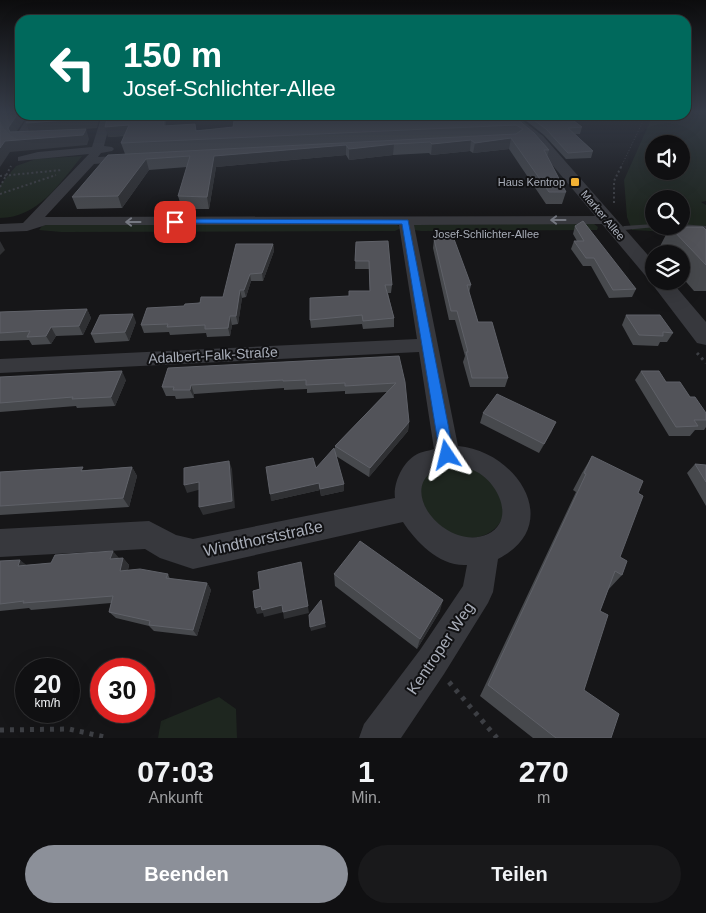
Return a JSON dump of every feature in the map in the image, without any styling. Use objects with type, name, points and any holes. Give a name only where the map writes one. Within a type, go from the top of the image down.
[{"type":"street","points":[[27,227],[88,159],[92,146]]},
{"type":"street","name":"Marker Allee","points":[[545,146],[614,222],[645,263]]},
{"type":"street","points":[[22,159],[38,155],[111,160],[148,157]]},
{"type":"street","name":"Josef-Schlichter-Allee","points":[[0,228],[27,227],[32,232],[42,233],[138,235],[614,222]]},
{"type":"street","points":[[407,228],[426,345],[447,455]]},
{"type":"street","points":[[667,290],[706,337]]},
{"type":"street","name":"Adalbert-Falk-Straße","points":[[0,366],[426,345]]},
{"type":"street","points":[[447,455],[468,456],[492,467],[509,485],[514,496],[517,508],[511,531],[502,541],[485,550],[458,550],[443,545],[429,536],[418,525],[409,508],[408,486],[413,475],[430,460],[447,455]]},
{"type":"street","name":"Windthorststraße","points":[[0,543],[149,535],[170,548],[193,554],[409,508]]},
{"type":"street","name":"Kentroper Weg","points":[[378,738],[432,662],[477,592],[485,550]]},
{"type":"lane","points":[[614,222],[645,225]]},
{"type":"lane","points":[[690,227],[706,228]]},
{"type":"path","points":[[614,222],[616,203],[614,182],[631,146]]},
{"type":"path","points":[[0,187],[12,166],[22,159]]},
{"type":"path","points":[[0,176],[88,159]]},
{"type":"path","points":[[0,194],[88,159]]},
{"type":"path","points":[[432,662],[497,738]]},
{"type":"path","points":[[0,730],[69,729],[109,738]]},
{"type":"shaded area","points":[[639,146],[645,146],[645,180],[690,180],[690,146],[706,146],[706,201],[701,202],[706,205],[706,234],[690,233],[690,190],[645,190],[645,231],[632,230],[627,217],[624,180]]},
{"type":"shaded area","points":[[82,156],[37,206],[14,216],[0,218],[0,185],[16,166],[36,159]]},
{"type":"shaded area","points":[[593,223],[598,227],[597,230],[421,231],[414,230],[413,225]]},
{"type":"shaded area","points":[[49,224],[396,224],[401,228],[395,231],[61,232],[39,230],[42,226]]},
{"type":"shaded area","points":[[445,463],[466,463],[495,481],[505,514],[496,528],[484,535],[469,538],[440,531],[436,527],[419,501],[421,486],[425,477],[432,470]]},
{"type":"shaded area","points":[[219,697],[236,709],[237,738],[158,738],[161,721]]},
{"type":"building","points":[[274,146],[329,146],[214,156],[207,197],[178,196],[190,156],[146,159],[118,196],[72,197],[108,155]]},
{"type":"building","points":[[347,146],[372,146],[349,149]]},
{"type":"building","points":[[517,146],[546,146],[549,150],[544,150],[566,192],[549,192]]},
{"type":"building","points":[[562,146],[588,146],[593,151],[568,153]]},
{"type":"building","points":[[583,221],[636,289],[613,290],[594,258],[586,258],[574,241],[584,241],[575,226]]},
{"type":"building","points":[[690,227],[703,227],[706,230],[706,265],[690,248],[690,245],[687,245],[678,235],[690,235]]},
{"type":"building","points":[[434,239],[454,239],[471,285],[467,285],[478,322],[492,322],[508,378],[472,378],[466,352],[468,352],[457,311],[451,311]]},
{"type":"building","points":[[388,241],[392,285],[385,285],[394,318],[363,321],[362,315],[310,320],[310,298],[349,296],[349,291],[370,291],[369,261],[355,261],[356,242]]},
{"type":"building","points":[[236,244],[273,244],[262,273],[250,274],[244,290],[240,290],[236,316],[230,316],[228,328],[205,329],[205,325],[167,327],[168,324],[141,325],[147,308],[184,306],[185,304],[200,303],[201,297],[223,297]]},
{"type":"building","points":[[87,309],[79,326],[51,327],[46,336],[27,337],[30,331],[0,333],[0,312]]},
{"type":"building","points":[[133,314],[125,332],[91,334],[100,315]]},
{"type":"building","points":[[626,315],[660,315],[673,333],[663,332],[663,336],[639,335]]},
{"type":"building","points":[[399,356],[405,382],[409,422],[370,468],[335,446],[396,383],[345,386],[345,383],[306,385],[306,380],[283,380],[191,385],[190,390],[173,390],[174,387],[162,387],[168,368]]},
{"type":"building","points":[[122,371],[111,397],[72,399],[73,397],[0,403],[0,377]]},
{"type":"building","points":[[641,371],[659,371],[666,382],[680,382],[690,397],[695,397],[706,413],[706,420],[694,420],[698,426],[676,427]]},
{"type":"building","points":[[497,394],[556,422],[544,444],[483,413]]},
{"type":"building","points":[[334,448],[344,484],[320,489],[319,483],[270,494],[266,467],[313,458],[316,468]]},
{"type":"building","points":[[592,456],[643,481],[638,493],[643,496],[620,557],[627,561],[622,575],[615,571],[600,611],[608,615],[584,690],[619,714],[611,738],[556,738],[488,685],[586,474],[584,473]]},
{"type":"building","points":[[229,461],[232,501],[199,507],[199,482],[184,485],[184,468]]},
{"type":"building","points":[[695,464],[706,465],[706,482]]},
{"type":"building","points":[[83,467],[81,471],[132,467],[123,498],[0,506],[0,472]]},
{"type":"building","points":[[360,541],[443,600],[420,639],[334,574]]},
{"type":"building","points":[[113,551],[110,559],[123,558],[120,571],[140,569],[168,574],[166,578],[207,583],[193,630],[149,625],[150,621],[109,612],[113,596],[0,604],[0,561],[20,560],[18,566],[51,563],[55,555]]},
{"type":"building","points":[[301,562],[308,606],[283,612],[282,605],[262,610],[261,606],[255,608],[253,591],[260,589],[258,572]]},
{"type":"building","points":[[321,600],[325,623],[310,627],[309,615]]},
{"type":"place","name":"Haus Kentrop","points":[[575,182]]},
{"type":"route","points":[[175,222],[406,221],[426,345],[447,455]]}]
